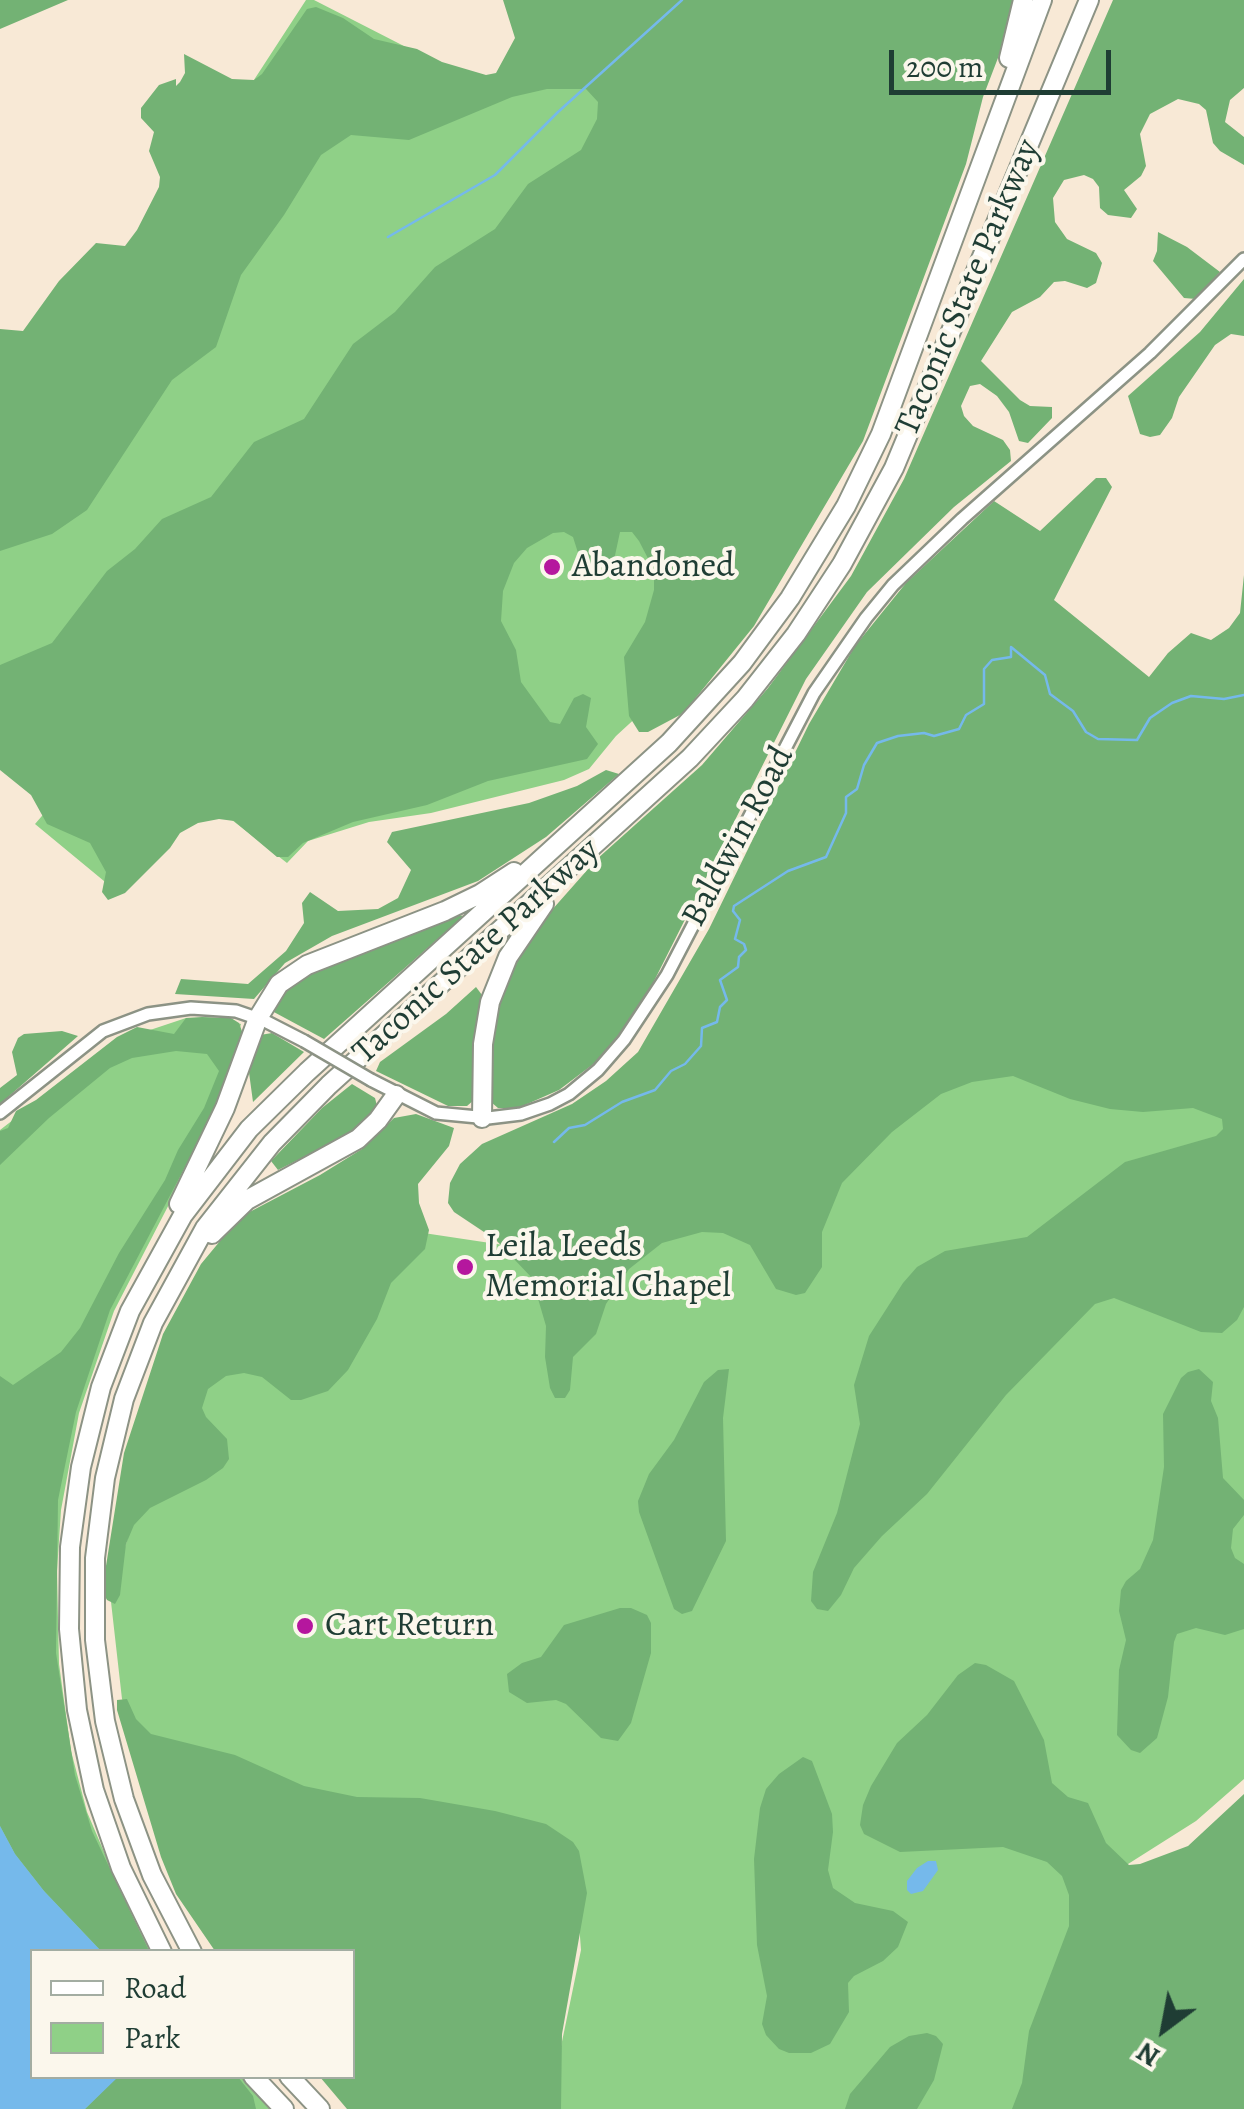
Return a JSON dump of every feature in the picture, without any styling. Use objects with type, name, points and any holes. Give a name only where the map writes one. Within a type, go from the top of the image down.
[{"type":"highway","points":[[976,179],[1023,0]]},
{"type":"highway","name":"Taconic State Parkway","points":[[161,1949],[121,1868],[94,1790],[77,1710],[68,1575],[76,1493],[93,1414],[142,1286],[214,1171],[249,1130],[334,1047],[669,743],[724,684],[774,620],[826,541],[882,434],[1042,0]]},
{"type":"highway","name":"Taconic State Parkway","points":[[190,1949],[152,1875],[124,1800],[105,1721],[95,1640],[97,1532],[110,1452],[133,1374],[165,1299],[220,1206],[290,1123],[690,758],[745,699],[812,612],[856,541],[910,432],[1089,0]]},
{"type":"highway","points":[[120,1336],[148,1260],[220,1121],[258,1018],[275,989],[300,968],[480,894],[590,816]]},
{"type":"highway","points":[[482,1118],[484,1034],[503,966],[538,910],[610,832]]},
{"type":"highway","points":[[165,1299],[232,1213],[262,1191],[358,1139],[378,1120],[396,1094]]},
{"type":"highway","points":[[257,2079],[284,2109]]},
{"type":"highway","points":[[292,2079],[320,2109]]},
{"type":"street","name":"Baldwin Road","points":[[0,1113],[104,1031],[135,1017],[201,1008],[258,1018],[436,1113],[482,1118],[521,1114],[569,1094],[606,1062],[667,974],[814,693],[866,618],[962,519],[1150,353],[1244,259]]},
{"type":"green space","points":[[0,0],[68,0],[0,29]]},
{"type":"green space","points":[[306,0],[314,0],[482,86],[588,0],[690,668],[616,736],[589,769],[564,780],[431,813],[369,822],[308,841],[287,863],[200,795],[110,886],[35,824],[54,802],[0,757],[0,470]]},
{"type":"green space","points":[[503,0],[1015,0],[966,164],[863,441],[754,626],[680,715],[648,732],[639,732],[629,716],[624,657],[645,622],[654,590],[654,570],[639,541],[632,532],[620,532],[614,560],[597,568],[579,556],[573,537],[564,532],[553,533],[527,548],[514,563],[503,591],[501,621],[516,650],[521,682],[550,722],[560,724],[574,698],[583,694],[591,698],[586,727],[598,744],[587,759],[488,781],[427,805],[353,822],[303,843],[288,857],[277,857],[234,821],[198,823],[180,833],[125,893],[108,900],[102,892],[106,872],[90,843],[47,824],[31,795],[0,770],[0,665],[52,643],[107,571],[135,549],[162,519],[211,497],[254,442],[304,419],[353,344],[395,312],[435,267],[495,229],[528,184],[581,150],[597,119],[598,102],[586,89],[547,89],[512,97],[409,140],[351,135],[321,155],[241,275],[216,347],[172,380],[87,510],[52,534],[0,551],[0,329],[23,331],[59,281],[96,243],[125,246],[137,230],[159,187],[160,177],[149,151],[154,132],[141,118],[141,108],[159,85],[176,79],[176,86],[180,82],[185,73],[184,54],[232,79],[254,80],[307,9],[316,7],[343,18],[374,39],[417,49],[442,62],[486,75],[496,73],[515,38]]},
{"type":"green space","points":[[1113,0],[1244,0],[1244,88],[1230,100],[1225,122],[1244,137],[1244,165],[1213,143],[1206,110],[1199,104],[1178,99],[1150,114],[1140,134],[1146,166],[1141,176],[1124,190],[1137,209],[1131,218],[1108,215],[1100,208],[1099,187],[1093,179],[1084,175],[1064,180],[1053,198],[1055,222],[1067,239],[1096,253],[1102,263],[1096,283],[1087,288],[1054,282],[1040,297],[1012,312],[981,361],[1020,400],[1030,406],[1052,407],[1052,418],[1028,443],[1019,441],[1009,412],[997,396],[980,384],[970,386],[961,406],[964,416],[973,426],[1003,440],[1011,461],[954,507],[867,592],[806,679],[647,995],[604,1056],[559,1090],[518,1108],[498,1108],[491,1102],[489,1082],[494,1015],[528,937],[597,859],[702,765],[768,688],[851,576],[904,479]]},
{"type":"green space","points":[[1158,232],[1187,247],[1220,272],[1196,299],[1184,298],[1153,261]]},
{"type":"green space","points":[[1244,279],[1244,336],[1231,334],[1215,345],[1179,397],[1172,418],[1160,435],[1140,434],[1128,396],[1200,332]]},
{"type":"green space","points":[[1096,478],[1106,478],[1112,487],[1054,600],[1149,677],[1191,633],[1211,640],[1229,628],[1240,613],[1244,575],[1244,1307],[1237,1320],[1222,1333],[1201,1332],[1114,1298],[1095,1304],[1006,1395],[927,1494],[854,1568],[828,1611],[817,1609],[811,1601],[813,1572],[837,1513],[860,1424],[854,1385],[869,1336],[903,1283],[917,1267],[945,1251],[1027,1237],[1125,1162],[1216,1136],[1223,1129],[1222,1119],[1193,1108],[1143,1112],[1110,1109],[1070,1099],[1013,1076],[972,1082],[941,1094],[892,1132],[842,1183],[822,1232],[822,1267],[805,1293],[796,1295],[776,1289],[750,1245],[723,1233],[702,1232],[662,1243],[629,1269],[606,1304],[596,1334],[573,1357],[570,1390],[565,1398],[555,1398],[550,1388],[546,1326],[532,1278],[496,1240],[454,1212],[448,1203],[450,1183],[460,1164],[482,1144],[572,1104],[638,1052],[709,929],[809,724],[855,646],[906,583],[994,501],[1040,531]]},
{"type":"green space","points":[[606,770],[619,774],[546,837],[478,881],[332,936],[285,963],[254,999],[175,994],[181,979],[248,984],[286,951],[304,923],[302,903],[310,892],[338,911],[378,909],[398,898],[411,870],[387,842],[392,832],[529,803],[577,786]]},
{"type":"green space","points":[[450,914],[464,916],[324,1039],[272,1011],[286,987],[302,976]]},
{"type":"green space","points":[[476,987],[482,995],[475,1031],[475,1099],[467,1106],[448,1106],[376,1071],[380,1062]]},
{"type":"green space","points":[[186,1018],[216,1018],[241,1024],[214,1117],[114,1311],[79,1413],[61,1510],[57,1571],[59,1664],[71,1751],[87,1812],[122,1894],[153,1949],[30,1949],[30,2079],[246,2079],[271,2109],[0,2109],[0,1130],[106,1048]]},
{"type":"green space","points":[[186,1018],[231,1018],[239,1023],[243,1034],[240,1046],[218,1104],[110,1310],[76,1412],[58,1500],[56,1653],[75,1775],[92,1831],[148,1949],[99,1949],[44,1891],[15,1854],[0,1826],[0,1376],[13,1385],[61,1352],[80,1328],[204,1108],[219,1071],[207,1054],[176,1051],[132,1058],[110,1068],[0,1165],[0,1131],[8,1128],[16,1111],[117,1037],[137,1027],[174,1034]]},
{"type":"green space","points":[[62,1031],[78,1036],[0,1104],[0,1088],[17,1075],[12,1052],[18,1038],[24,1034]]},
{"type":"green space","points":[[272,1033],[304,1052],[253,1102],[248,1065],[260,1035]]},
{"type":"green space","points":[[974,1052],[1244,1095],[1244,1779],[1196,1821],[1117,1871],[1037,2109],[548,2109],[581,1950],[575,1870],[376,1806],[145,1747],[122,1699],[110,1593],[170,1408],[417,1232],[590,1258]]},
{"type":"green space","points":[[352,1084],[375,1098],[377,1106],[372,1114],[350,1134],[278,1170],[271,1161],[322,1108]]},
{"type":"green space","points":[[416,1114],[454,1128],[449,1146],[418,1184],[419,1203],[429,1230],[425,1249],[391,1283],[377,1319],[348,1370],[328,1391],[291,1400],[262,1377],[244,1373],[226,1376],[208,1389],[202,1408],[227,1439],[229,1459],[206,1480],[150,1508],[134,1525],[126,1544],[120,1595],[115,1604],[107,1600],[102,1591],[124,1453],[163,1334],[201,1264],[240,1217],[362,1149],[394,1118]]},
{"type":"green space","points":[[729,1369],[723,1418],[726,1541],[692,1611],[682,1614],[674,1609],[638,1501],[649,1474],[674,1440],[704,1382],[718,1370]]},
{"type":"green space","points":[[1199,1369],[1213,1382],[1211,1401],[1218,1418],[1223,1478],[1244,1500],[1244,1515],[1233,1529],[1231,1548],[1235,1558],[1244,1564],[1244,1629],[1225,1635],[1196,1628],[1177,1634],[1168,1697],[1157,1738],[1140,1753],[1131,1750],[1117,1735],[1119,1670],[1126,1640],[1119,1611],[1121,1590],[1140,1569],[1153,1540],[1164,1467],[1163,1414],[1181,1378]]},
{"type":"green space","points":[[620,1608],[647,1615],[651,1623],[651,1653],[631,1723],[618,1741],[601,1738],[566,1704],[556,1700],[527,1703],[509,1692],[507,1674],[522,1663],[541,1657],[564,1625]]},
{"type":"green space","points":[[975,1663],[1014,1681],[1044,1740],[1052,1783],[1068,1797],[1088,1803],[1106,1843],[1129,1865],[1188,1846],[1244,1794],[1244,2109],[1012,2109],[1022,2083],[1029,2031],[1069,1926],[1069,1895],[1062,1876],[1047,1862],[1003,1847],[900,1852],[864,1834],[860,1825],[871,1786],[897,1743],[927,1715],[958,1675]]},
{"type":"green space","points":[[127,1699],[136,1719],[151,1734],[235,1755],[304,1786],[357,1797],[420,1798],[495,1811],[546,1824],[573,1842],[579,1851],[587,1893],[562,2034],[561,2109],[347,2109],[322,2079],[355,2079],[355,1949],[214,1949],[176,1894],[161,1857],[117,1700]]},
{"type":"green space","points":[[803,1757],[812,1761],[832,1814],[828,1870],[833,1888],[855,1903],[893,1911],[908,1922],[898,1947],[848,1983],[849,2012],[830,2044],[811,2053],[789,2053],[779,2049],[762,2024],[767,1996],[757,1945],[754,1859],[766,1789]]},
{"type":"green space","points":[[927,2033],[943,2044],[934,2080],[917,2109],[845,2109],[850,2094],[890,2047],[909,2036]]},
{"type":"green space","points":[[115,2079],[240,2079],[253,2096],[256,2109],[85,2109]]},
{"type":"water","points":[[0,1826],[15,1854],[44,1891],[99,1949],[30,1949],[30,2079],[116,2079],[85,2109],[0,2109]]},
{"type":"water","points":[[928,1861],[936,1861],[938,1870],[923,1891],[911,1894],[907,1881]]},
{"type":"waterway","points":[[388,237],[495,175],[682,0]]},
{"type":"waterway","points":[[554,1142],[569,1128],[585,1125],[622,1102],[655,1090],[671,1071],[685,1064],[701,1046],[702,1028],[717,1022],[720,1007],[727,1000],[720,980],[738,967],[739,957],[746,950],[735,939],[740,920],[734,906],[788,871],[826,857],[846,813],[846,797],[857,789],[864,765],[877,743],[898,736],[934,736],[959,729],[966,715],[984,704],[984,669],[992,660],[1011,657],[1011,647],[1045,675],[1050,694],[1073,711],[1086,732],[1098,739],[1137,740],[1150,718],[1191,696],[1224,699],[1244,695]]},
{"type":"place","name":"Abandoned","points":[[552,567]]},
{"type":"place","name":"Leila Leeds Memorial Chapel","points":[[465,1267]]},
{"type":"place","name":"Cart Return","points":[[305,1626]]}]
